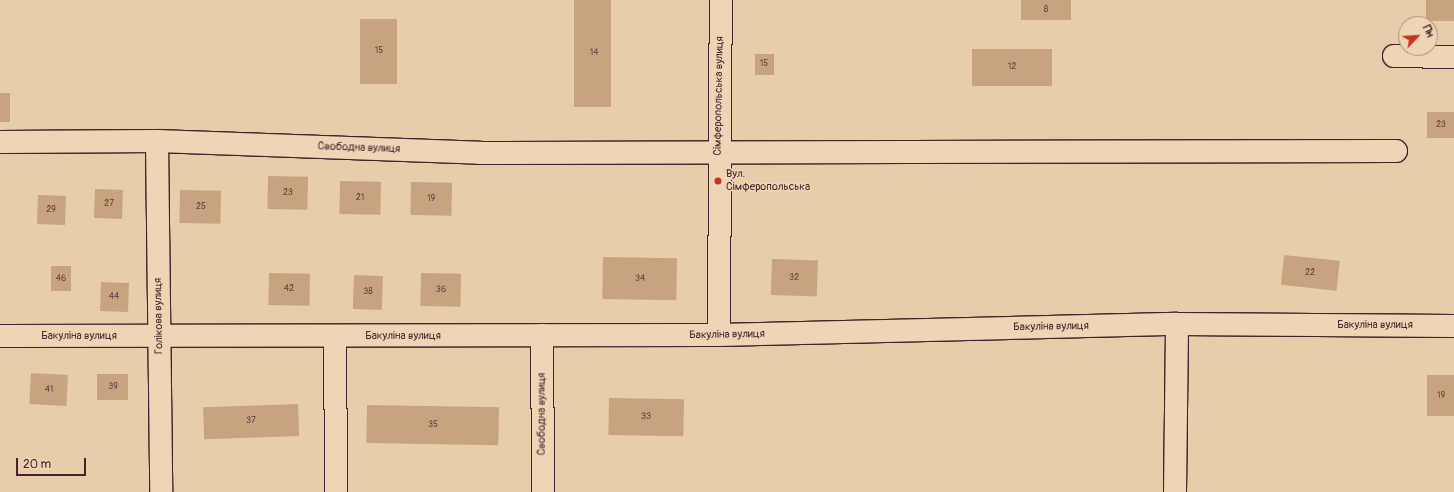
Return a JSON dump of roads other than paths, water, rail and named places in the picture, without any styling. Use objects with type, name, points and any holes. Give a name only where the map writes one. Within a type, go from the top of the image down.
[{"type":"street","name":"Сімферопольська вулиця","points":[[719,335],[721,0]]},
{"type":"street","points":[[1394,56],[1454,56]]},
{"type":"street","name":"Свободна вулиця","points":[[0,142],[157,141],[480,153],[719,151],[1396,151]]},
{"type":"street","name":"Голікова вулиця","points":[[157,141],[161,492]]},
{"type":"street","points":[[1175,492],[1177,324]]},
{"type":"street","name":"Бакуліна вулиця","points":[[0,336],[719,335],[1177,324],[1454,326]]},
{"type":"street","points":[[335,336],[336,492]]},
{"type":"street","name":"Свободна вулиця","points":[[542,336],[543,492]]},
{"type":"place","name":"Вул. Сімферопольська","points":[[718,181]]}]
